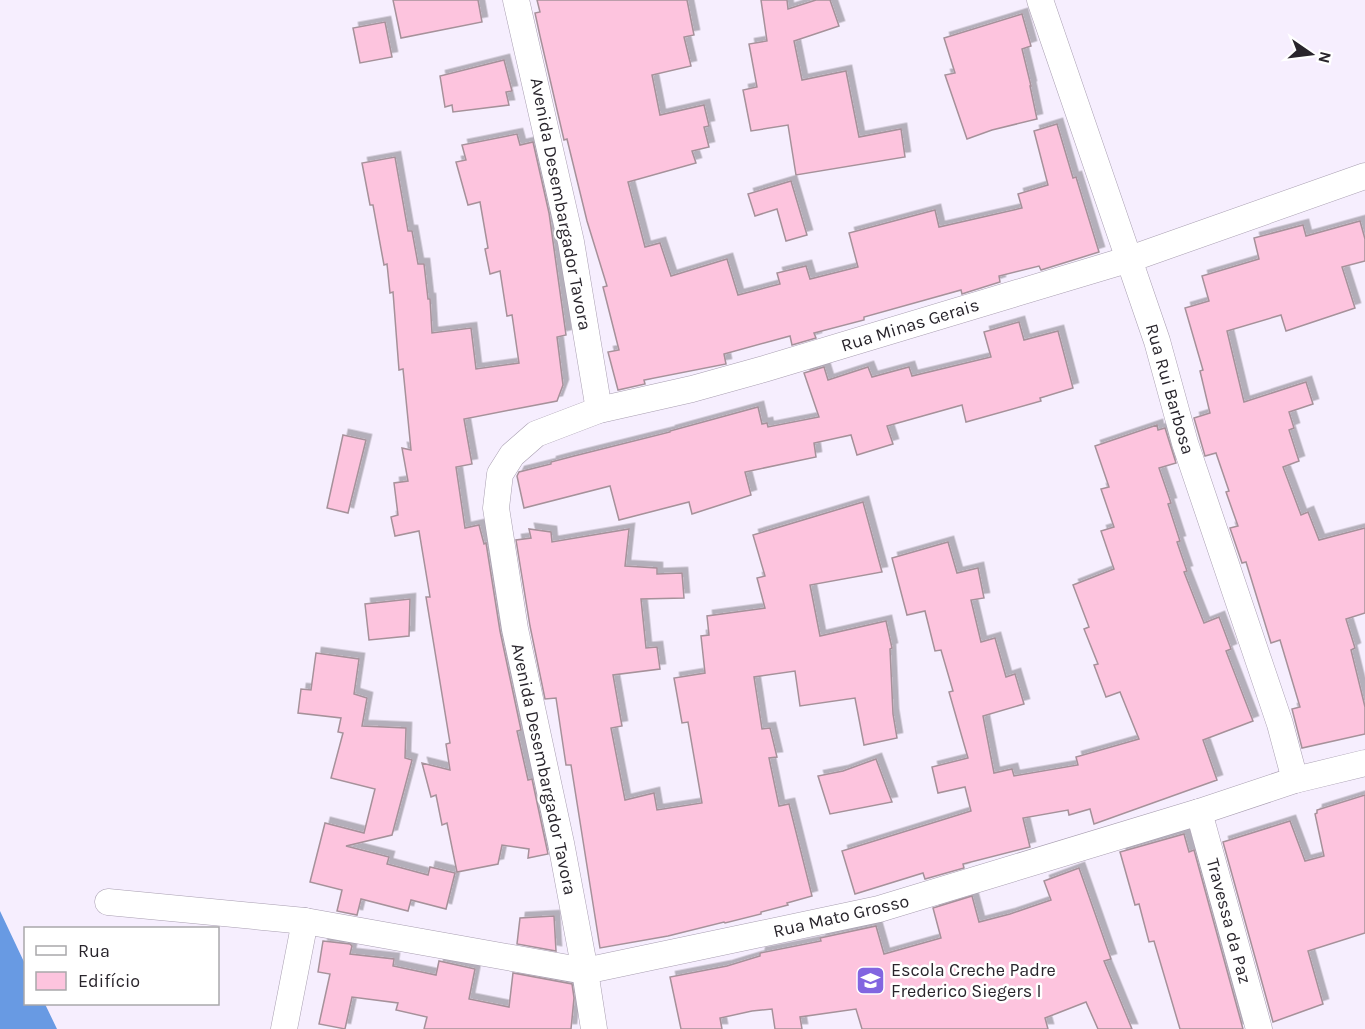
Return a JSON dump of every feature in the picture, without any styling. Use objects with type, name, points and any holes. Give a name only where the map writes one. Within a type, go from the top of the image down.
[{"type":"street","name":"Avenida Desembargador Tavora","points":[[516,0],[571,242],[599,410]]},
{"type":"street","name":"Rua Rui Barbosa","points":[[1040,0],[1157,341],[1185,443],[1280,724],[1295,780]]},
{"type":"street","name":"Rua Minas Gerais","points":[[496,508],[500,474],[512,455],[536,434],[599,410],[764,369],[1130,259],[1365,176]]},
{"type":"street","name":"Avenida Desembargador Tavora","points":[[496,508],[515,629],[552,797],[594,1029]]},
{"type":"street","name":"Rua Mato Grosso","points":[[108,902],[305,921],[585,971],[879,909],[1199,812],[1295,780],[1365,763]]},
{"type":"street","name":"Travessa da Paz","points":[[1199,812],[1259,1029]]},
{"type":"street","points":[[284,1029],[305,921]]},
{"type":"water","points":[[0,911],[24,962],[24,1005],[45,1005],[57,1029],[0,1029]]},
{"type":"building","points":[[393,0],[478,0],[482,22],[401,38]]},
{"type":"building","points":[[537,0],[687,0],[694,35],[684,37],[691,66],[652,75],[660,115],[704,105],[709,126],[704,127],[709,147],[692,151],[696,163],[628,182],[645,247],[660,243],[671,276],[727,259],[738,295],[780,284],[777,273],[806,266],[810,279],[858,267],[849,233],[935,210],[939,227],[1022,208],[1018,194],[1048,185],[1034,131],[1057,124],[1099,252],[1041,270],[1039,266],[999,276],[1000,282],[962,294],[961,290],[864,317],[864,320],[814,333],[816,338],[792,345],[790,336],[724,354],[726,364],[644,380],[645,384],[618,390],[608,352],[619,350],[603,287],[607,286],[587,221],[567,139],[564,140],[535,13],[540,12]]},
{"type":"building","points":[[761,0],[787,0],[788,9],[816,0],[830,0],[839,26],[794,41],[802,80],[846,71],[859,137],[901,129],[905,157],[796,175],[788,125],[751,131],[743,90],[757,87],[749,44],[767,41]]},
{"type":"building","points":[[1022,14],[1031,46],[1022,49],[1037,119],[967,139],[945,75],[955,73],[944,38]]},
{"type":"building","points":[[385,22],[392,57],[360,63],[353,28]]},
{"type":"building","points":[[504,60],[512,91],[506,92],[509,105],[453,112],[452,105],[445,107],[440,76]]},
{"type":"building","points":[[517,134],[520,145],[533,142],[549,213],[566,335],[557,337],[563,385],[557,401],[464,419],[472,464],[456,467],[465,528],[479,525],[484,544],[486,543],[500,631],[521,730],[517,731],[528,780],[532,779],[548,854],[528,858],[529,849],[502,845],[498,864],[457,872],[447,823],[442,825],[436,795],[431,797],[422,763],[450,770],[446,744],[450,743],[426,597],[430,597],[419,531],[395,536],[391,517],[398,515],[394,483],[408,481],[402,448],[411,450],[403,369],[399,370],[393,292],[390,293],[387,264],[384,265],[373,205],[370,205],[362,163],[395,157],[408,231],[412,231],[418,264],[424,264],[428,299],[430,299],[432,333],[471,328],[476,369],[519,363],[512,315],[507,316],[500,271],[490,274],[480,202],[468,205],[456,162],[466,160],[462,145]]},
{"type":"building","points":[[791,181],[807,235],[786,241],[777,209],[755,216],[748,194]]},
{"type":"building","points":[[1360,221],[1365,239],[1365,261],[1342,267],[1355,308],[1286,331],[1281,315],[1227,331],[1244,402],[1306,382],[1313,404],[1289,412],[1294,428],[1289,430],[1299,461],[1283,467],[1301,515],[1308,512],[1319,540],[1365,528],[1365,613],[1346,619],[1355,648],[1351,650],[1365,707],[1365,734],[1302,748],[1292,709],[1300,707],[1280,640],[1271,643],[1246,562],[1242,563],[1230,528],[1238,526],[1216,453],[1205,456],[1194,418],[1210,413],[1200,371],[1203,370],[1185,308],[1209,301],[1202,276],[1259,259],[1254,238],[1303,225],[1306,236]]},
{"type":"building","points":[[1019,322],[1024,340],[1058,331],[1073,388],[1040,398],[1041,401],[966,422],[962,405],[887,426],[893,444],[857,455],[851,435],[814,443],[816,457],[745,472],[751,495],[692,514],[689,502],[619,520],[610,486],[524,508],[517,476],[519,472],[758,407],[762,424],[767,423],[768,427],[819,417],[804,373],[824,367],[828,380],[868,367],[872,377],[909,367],[912,376],[991,357],[984,332]]},
{"type":"building","points":[[1157,425],[1158,430],[1165,428],[1176,463],[1159,468],[1171,503],[1168,504],[1187,571],[1184,572],[1204,623],[1219,617],[1231,649],[1226,651],[1253,721],[1203,740],[1217,780],[1094,824],[1090,809],[1069,815],[1068,810],[1023,818],[1030,847],[963,864],[964,868],[925,879],[923,873],[855,894],[842,851],[971,811],[965,787],[938,793],[932,767],[968,758],[949,692],[953,691],[941,650],[935,651],[925,611],[907,615],[892,558],[948,542],[957,573],[978,568],[984,598],[971,600],[981,642],[995,638],[1006,677],[1015,674],[1024,704],[983,716],[994,773],[1012,769],[1014,776],[1078,765],[1076,757],[1139,739],[1120,692],[1106,697],[1094,665],[1098,664],[1084,629],[1089,627],[1073,585],[1114,569],[1101,531],[1114,527],[1101,489],[1109,487],[1095,446]]},
{"type":"building","points":[[343,435],[366,440],[348,513],[327,508]]},
{"type":"building","points":[[863,502],[882,572],[810,585],[820,636],[886,621],[892,648],[890,649],[893,714],[897,738],[864,745],[855,698],[800,706],[795,671],[754,677],[762,729],[770,728],[777,757],[769,758],[779,806],[789,804],[812,896],[761,912],[761,914],[725,923],[600,948],[571,765],[566,765],[556,698],[545,699],[516,540],[531,538],[529,529],[551,532],[552,542],[629,529],[625,566],[657,568],[657,574],[682,573],[684,598],[641,599],[646,648],[657,647],[660,669],[613,675],[622,726],[611,728],[625,800],[654,793],[657,810],[702,803],[688,722],[682,723],[674,678],[705,673],[701,636],[709,635],[707,616],[765,608],[757,578],[765,576],[753,535]]},
{"type":"building","points":[[410,599],[409,636],[369,640],[365,604]]},
{"type":"building","points":[[316,653],[359,659],[354,694],[367,698],[362,726],[406,728],[405,758],[412,760],[392,835],[346,846],[389,857],[387,864],[428,875],[430,867],[455,873],[446,909],[411,900],[408,911],[361,899],[357,915],[337,911],[342,890],[310,882],[325,823],[364,833],[375,789],[331,778],[343,733],[338,732],[341,718],[298,713],[301,689],[311,690]]},
{"type":"building","points":[[876,759],[892,802],[830,814],[818,776],[843,771]]},
{"type":"building","points":[[1365,795],[1365,933],[1308,951],[1323,1004],[1273,1022],[1223,842],[1290,821],[1305,861],[1324,856],[1315,814],[1317,810]]},
{"type":"building","points":[[1184,834],[1189,852],[1194,850],[1243,1029],[1180,1029],[1154,941],[1149,942],[1139,904],[1135,905],[1120,852]]},
{"type":"building","points":[[1079,868],[1111,959],[1104,961],[1132,1029],[1098,1029],[1086,1002],[1045,1018],[1048,1029],[862,1029],[856,1009],[800,1017],[802,1029],[775,1029],[772,1009],[720,1018],[722,1029],[681,1029],[670,977],[727,966],[760,956],[760,953],[821,941],[820,938],[876,926],[884,954],[941,938],[933,908],[972,896],[979,922],[1010,914],[1051,900],[1044,881]]},
{"type":"building","points":[[554,916],[556,951],[517,944],[520,918]]},
{"type":"building","points":[[323,941],[350,944],[352,946],[350,954],[394,959],[393,966],[436,975],[439,961],[475,969],[469,999],[509,1007],[513,973],[572,984],[574,998],[571,1029],[424,1029],[427,1017],[396,1010],[398,1003],[352,997],[345,1029],[319,1024],[330,974],[318,972]]},
{"type":"place","name":"Escola Creche Padre Frederico Siegers I","points":[[870,980]]}]
